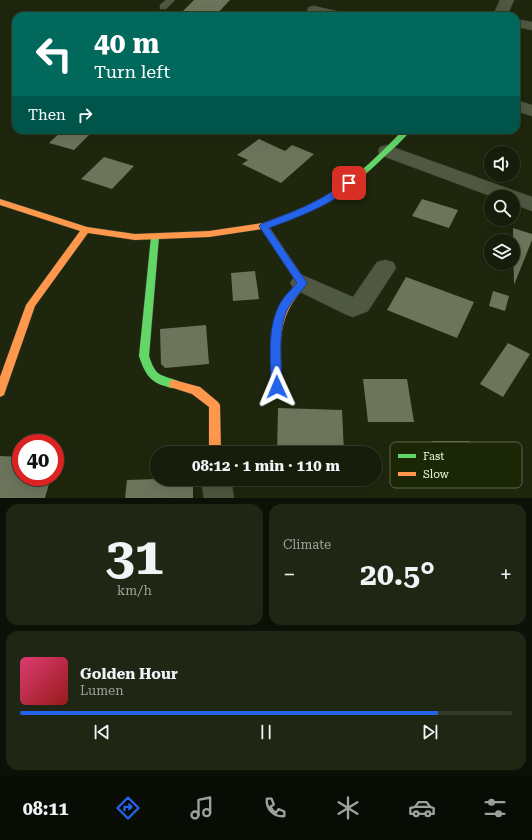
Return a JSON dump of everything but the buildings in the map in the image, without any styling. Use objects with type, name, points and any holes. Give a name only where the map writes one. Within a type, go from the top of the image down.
[{"type":"street","points":[[502,12],[507,0]]},
{"type":"street","points":[[314,10],[323,12]]},
{"type":"street","points":[[520,24],[532,26]]},
{"type":"street","points":[[520,107],[532,110]]},
{"type":"street","points":[[0,202],[86,230],[115,235],[155,238],[209,234],[264,226],[295,215],[340,191],[387,151],[403,134]]},
{"type":"street","points":[[387,151],[532,204]]},
{"type":"street","points":[[264,226],[302,283],[353,308],[360,305],[384,268]]},
{"type":"street","points":[[0,392],[31,305],[86,230]]},
{"type":"street","points":[[155,238],[144,356],[149,371],[160,382],[188,387],[203,394],[214,405],[216,446]]},
{"type":"street","points":[[277,387],[276,336],[279,317],[285,304],[302,283]]},
{"type":"street","points":[[216,486],[219,498]]},
{"type":"lane","points":[[163,7],[171,0]]},
{"type":"traffic: fast","points":[[277,221],[327,199],[341,190],[376,161],[403,134]]},
{"type":"traffic: fast","points":[[155,237],[144,356],[148,368],[157,379],[174,384]]},
{"type":"traffic: slow","points":[[0,202],[86,230],[135,237],[209,234],[264,226],[277,221]]},
{"type":"traffic: slow","points":[[264,226],[302,283],[284,308],[277,332],[277,387]]},
{"type":"traffic: slow","points":[[0,392],[31,305],[86,230]]},
{"type":"traffic: slow","points":[[174,384],[196,390],[214,405],[215,446]]},
{"type":"route","points":[[277,387],[276,336],[279,317],[285,304],[302,283],[264,226],[295,215],[319,203],[340,191],[349,183]]}]
